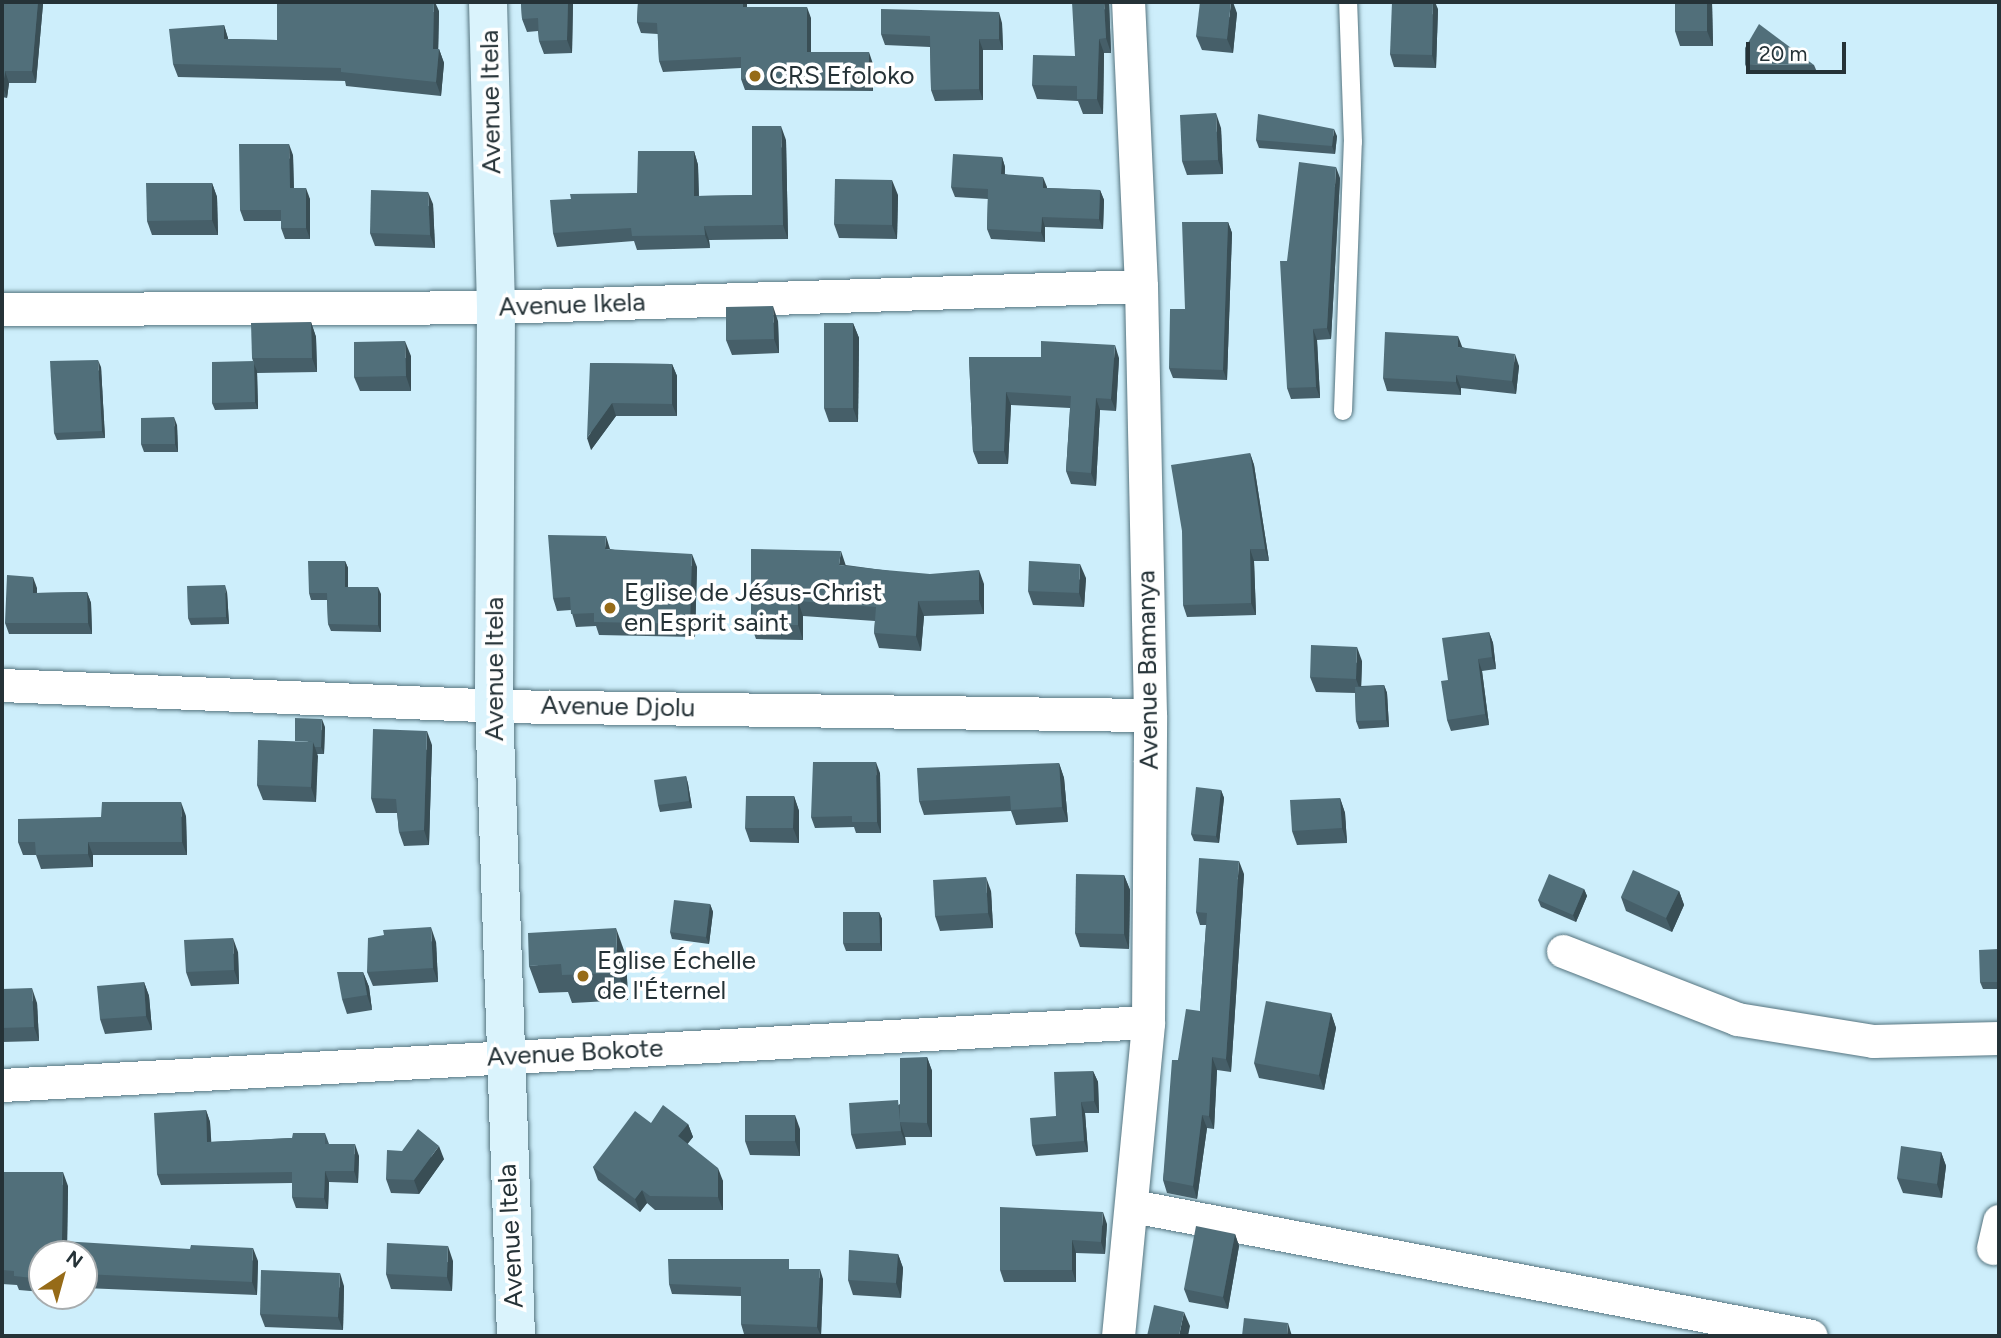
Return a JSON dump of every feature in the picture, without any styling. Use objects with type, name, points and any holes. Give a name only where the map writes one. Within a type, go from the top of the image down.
[{"type":"street","name":"Avenue Itela","points":[[488,2],[496,307],[494,706],[503,1057],[516,1336]]},
{"type":"street","name":"Avenue Bamanya","points":[[1118,1336],[1133,1206],[1148,1022],[1150,715],[1141,286],[1128,2]]},
{"type":"street","name":"Avenue Ikela","points":[[2,309],[496,307],[1141,286]]},
{"type":"street","name":"Avenue Djolu","points":[[2,685],[494,706],[1150,715]]},
{"type":"street","points":[[1563,951],[1737,1019],[1873,1041],[1999,1038]]},
{"type":"street","name":"Avenue Bokote","points":[[2,1085],[1148,1022]]},
{"type":"street","points":[[1133,1206],[1811,1336]]},
{"type":"lane","points":[[1343,411],[1353,142],[1348,2]]},
{"type":"building","points":[[2,2],[38,2],[32,71],[5,71],[3,87],[2,87]]},
{"type":"building","points":[[277,2],[434,2],[433,49],[439,49],[436,82],[341,72],[341,68],[173,64],[169,29],[224,25],[224,39],[277,40]]},
{"type":"building","points":[[521,2],[568,2],[567,40],[539,41],[538,18],[522,19]]},
{"type":"building","points":[[638,2],[743,2],[743,7],[807,7],[807,52],[869,52],[869,80],[741,79],[741,57],[659,61],[657,23],[637,22]]},
{"type":"building","points":[[1072,2],[1104,2],[1106,38],[1099,39],[1097,99],[1077,99],[1077,86],[1032,85],[1033,55],[1075,56]]},
{"type":"building","points":[[1200,2],[1231,2],[1227,39],[1196,36]]},
{"type":"building","points":[[1392,2],[1433,2],[1432,55],[1390,54]]},
{"type":"building","points":[[1675,2],[1707,2],[1707,31],[1675,31]]},
{"type":"building","points":[[881,9],[999,12],[999,39],[979,39],[979,89],[931,90],[930,36],[881,34]]},
{"type":"building","points":[[1759,24],[1814,65],[1745,64],[1745,48]]},
{"type":"building","points":[[1216,113],[1218,160],[1182,161],[1180,115]]},
{"type":"building","points":[[1258,114],[1334,129],[1332,146],[1256,140]]},
{"type":"building","points":[[752,126],[781,126],[783,225],[704,226],[705,235],[632,236],[631,228],[553,233],[550,200],[571,199],[570,194],[637,193],[638,151],[694,151],[694,196],[752,195]]},
{"type":"building","points":[[239,144],[289,144],[290,188],[306,188],[306,228],[281,228],[281,210],[240,210]]},
{"type":"building","points":[[953,154],[1002,157],[1001,174],[1043,177],[1043,188],[1100,190],[1099,219],[1042,217],[1041,232],[987,229],[988,189],[951,187]]},
{"type":"building","points":[[1299,162],[1336,167],[1327,328],[1313,329],[1316,387],[1287,388],[1280,261],[1287,261]]},
{"type":"building","points":[[835,179],[892,180],[892,225],[834,224]]},
{"type":"building","points":[[146,183],[212,183],[212,220],[147,221]]},
{"type":"building","points":[[371,190],[428,192],[430,235],[370,233]]},
{"type":"building","points":[[1182,222],[1228,222],[1223,370],[1169,368],[1170,309],[1185,309]]},
{"type":"building","points":[[773,306],[774,339],[726,340],[726,307]]},
{"type":"building","points":[[311,322],[312,358],[252,358],[251,323]]},
{"type":"building","points":[[824,323],[853,323],[853,408],[824,408]]},
{"type":"building","points":[[1385,332],[1458,336],[1458,347],[1515,354],[1512,381],[1456,375],[1456,382],[1383,378]]},
{"type":"building","points":[[405,341],[406,376],[354,377],[354,342]]},
{"type":"building","points":[[1041,341],[1115,345],[1111,399],[1096,398],[1091,473],[1066,471],[1071,396],[1006,392],[1004,451],[973,451],[969,357],[1041,357]]},
{"type":"building","points":[[98,360],[102,431],[54,433],[50,361]]},
{"type":"building","points":[[254,361],[255,402],[212,403],[212,362]]},
{"type":"building","points":[[590,363],[672,364],[672,404],[612,403],[587,438]]},
{"type":"building","points":[[174,417],[175,444],[141,444],[141,418]]},
{"type":"building","points":[[1250,453],[1265,549],[1250,549],[1251,603],[1183,605],[1182,531],[1171,465]]},
{"type":"building","points":[[548,535],[606,536],[605,549],[692,554],[690,624],[594,622],[594,613],[571,614],[570,597],[553,598]]},
{"type":"building","points":[[751,549],[841,551],[839,565],[874,569],[930,574],[979,570],[979,600],[918,601],[916,636],[874,633],[876,607],[798,601],[798,625],[751,625]]},
{"type":"building","points":[[308,561],[345,561],[345,587],[378,587],[378,625],[328,624],[327,593],[309,593]]},
{"type":"building","points":[[1029,561],[1080,564],[1079,593],[1028,591]]},
{"type":"building","points":[[7,575],[33,577],[33,593],[87,592],[88,623],[5,623]]},
{"type":"building","points":[[225,585],[226,617],[188,618],[187,586]]},
{"type":"building","points":[[1489,632],[1492,657],[1478,659],[1485,714],[1447,720],[1441,681],[1448,680],[1442,638]]},
{"type":"building","points":[[1311,645],[1357,647],[1356,679],[1310,677]]},
{"type":"building","points":[[1384,685],[1386,720],[1356,721],[1355,687]]},
{"type":"building","points":[[295,718],[322,719],[321,747],[315,747],[313,742],[295,741]]},
{"type":"building","points":[[373,729],[427,731],[424,830],[399,832],[396,799],[371,798]]},
{"type":"building","points":[[258,740],[313,742],[311,787],[257,785]]},
{"type":"building","points":[[813,762],[876,762],[877,822],[852,822],[852,816],[811,817]]},
{"type":"building","points":[[1059,763],[1062,807],[1011,810],[1010,796],[919,801],[917,768]]},
{"type":"building","points":[[686,776],[689,801],[658,805],[654,780]]},
{"type":"building","points":[[1196,787],[1221,790],[1216,836],[1191,834]]},
{"type":"building","points":[[746,796],[794,796],[793,828],[745,828]]},
{"type":"building","points":[[1340,798],[1342,828],[1292,831],[1290,800]]},
{"type":"building","points":[[102,802],[181,802],[182,842],[88,842],[88,854],[36,855],[35,842],[18,842],[18,819],[101,817]]},
{"type":"building","points":[[1199,858],[1239,861],[1226,1059],[1212,1057],[1209,1116],[1202,1115],[1193,1186],[1163,1180],[1172,1060],[1178,1060],[1186,1009],[1200,1011],[1207,913],[1196,912]]},
{"type":"building","points":[[1633,870],[1679,891],[1666,918],[1621,897]]},
{"type":"building","points":[[1076,874],[1124,875],[1124,934],[1075,933]]},
{"type":"building","points":[[1549,874],[1584,889],[1573,915],[1538,900]]},
{"type":"building","points":[[986,877],[988,913],[935,916],[933,880]]},
{"type":"building","points":[[674,900],[710,904],[706,937],[670,932]]},
{"type":"building","points":[[843,912],[879,912],[880,943],[843,943]]},
{"type":"building","points":[[431,927],[433,968],[367,972],[368,938],[384,935],[383,930]]},
{"type":"building","points":[[616,928],[618,973],[562,975],[561,964],[529,966],[528,933]]},
{"type":"building","points":[[233,938],[234,970],[186,972],[184,940]]},
{"type":"building","points":[[1999,949],[1999,982],[1980,982],[1979,950]]},
{"type":"building","points":[[337,972],[363,972],[367,995],[342,999]]},
{"type":"building","points":[[144,982],[146,1016],[100,1019],[97,986]]},
{"type":"building","points":[[32,988],[34,1027],[2,1028],[2,989]]},
{"type":"building","points":[[1266,1001],[1331,1013],[1319,1075],[1254,1063]]},
{"type":"building","points":[[927,1057],[927,1123],[900,1122],[901,1131],[851,1134],[849,1103],[898,1100],[900,1121],[900,1058]]},
{"type":"building","points":[[1093,1071],[1094,1101],[1081,1102],[1084,1141],[1032,1145],[1030,1118],[1056,1116],[1054,1072]]},
{"type":"building","points":[[663,1105],[688,1124],[678,1136],[718,1168],[718,1197],[650,1196],[642,1190],[635,1199],[593,1167],[635,1111],[651,1123]]},
{"type":"building","points":[[206,1110],[207,1142],[292,1138],[293,1133],[325,1133],[325,1144],[355,1144],[354,1171],[325,1171],[324,1198],[292,1197],[292,1172],[157,1174],[154,1113]]},
{"type":"building","points":[[745,1115],[795,1115],[795,1141],[745,1141]]},
{"type":"building","points":[[418,1129],[439,1146],[414,1180],[386,1179],[387,1150],[402,1151]]},
{"type":"building","points":[[1901,1146],[1941,1152],[1937,1184],[1897,1178]]},
{"type":"building","points":[[2,1172],[63,1172],[62,1240],[28,1240],[28,1278],[14,1276],[14,1271],[2,1270]]},
{"type":"building","points":[[1000,1207],[1103,1212],[1101,1242],[1072,1240],[1072,1270],[1000,1270]]},
{"type":"building","points":[[1196,1226],[1235,1234],[1223,1297],[1184,1289]]},
{"type":"building","points":[[98,1243],[190,1249],[191,1245],[253,1248],[252,1282],[98,1275]]},
{"type":"building","points":[[387,1243],[448,1246],[447,1277],[386,1274]]},
{"type":"building","points":[[849,1250],[898,1254],[896,1283],[848,1280]]},
{"type":"building","points":[[668,1259],[789,1259],[789,1269],[820,1269],[817,1327],[741,1324],[741,1287],[669,1284]]},
{"type":"building","points":[[261,1270],[340,1273],[338,1317],[260,1314]]},
{"type":"building","points":[[1154,1305],[1184,1312],[1179,1336],[1147,1336]]},
{"type":"building","points":[[1244,1318],[1288,1323],[1287,1336],[1242,1336]]},
{"type":"place","name":"CRS Efoloko","points":[[755,76]]},
{"type":"place","name":"Eglise de Jésus-Christ en Esprit saint","points":[[610,608]]},
{"type":"place","name":"Eglise Échelle de l'Éternel","points":[[583,976]]}]
